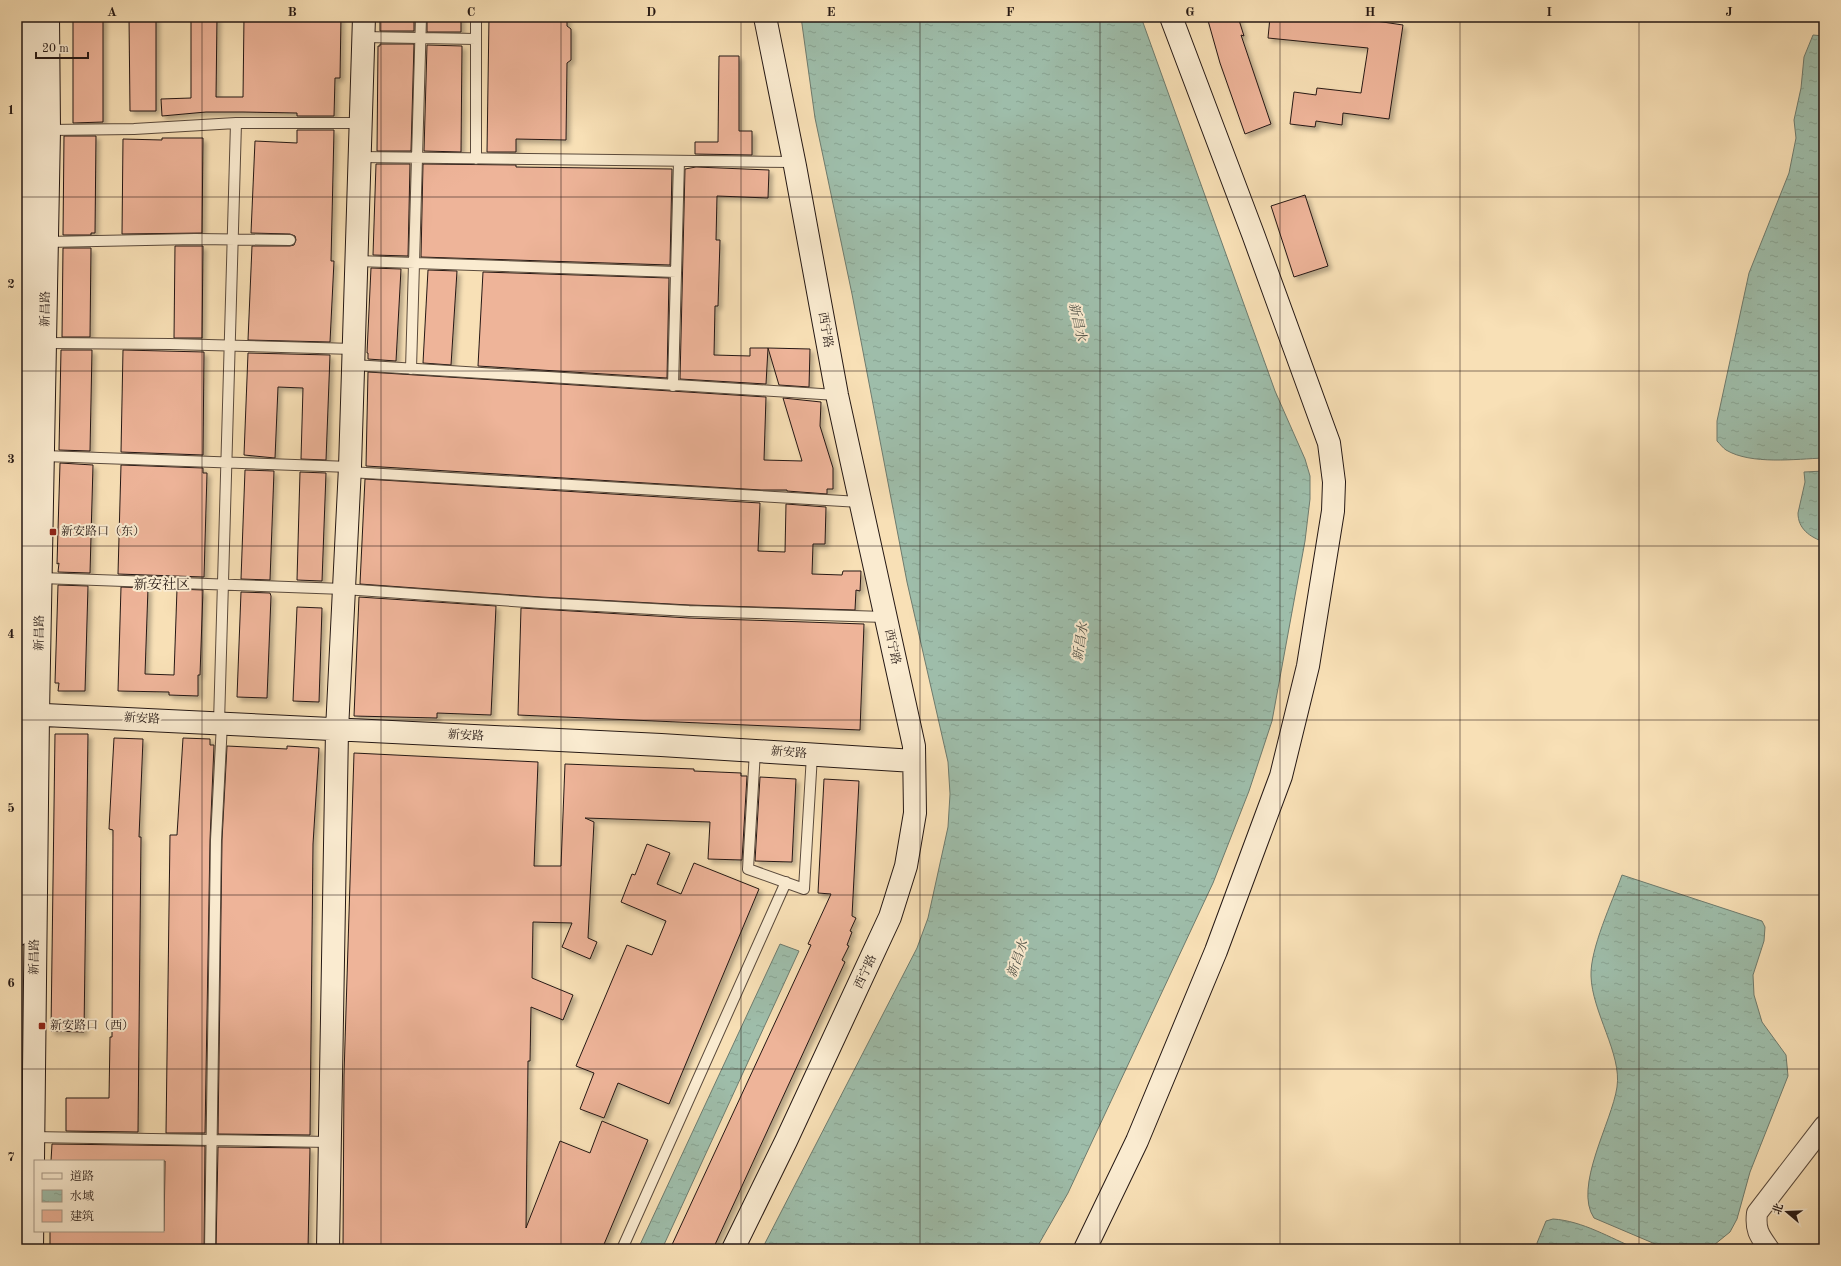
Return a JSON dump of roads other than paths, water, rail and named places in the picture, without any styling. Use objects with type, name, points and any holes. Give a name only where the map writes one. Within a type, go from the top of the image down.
[{"type":"street","name":"新昌路","points":[[29,17],[22,255],[20,467],[32,1137],[32,1249]]},
{"type":"street","name":"新昌路","points":[[17,935],[25,714],[42,578],[49,130],[48,17]]},
{"type":"street","name":"西宁路","points":[[734,1249],[890,917],[906,866],[915,813],[914,746],[837,395],[794,162],[765,17]]},
{"type":"street","points":[[1086,1249],[1137,1141],[1216,951],[1282,776],[1308,666],[1334,511],[1334,482],[1329,443],[1253,234],[1171,17]]},
{"type":"street","points":[[328,1249],[337,730],[354,357],[363,27]]},
{"type":"street","name":"新安路","points":[[25,714],[755,751],[914,761]]},
{"type":"street","points":[[1769,1249],[1758,1234],[1756,1224],[1757,1213],[1824,1126]]},
{"type":"lane","points":[[411,369],[421,17]]},
{"type":"lane","points":[[476,17],[476,159]]},
{"type":"lane","points":[[363,27],[420,38],[476,39]]},
{"type":"lane","points":[[210,1249],[216,840],[221,723],[226,463],[236,123]]},
{"type":"lane","points":[[49,130],[134,129],[236,123],[361,123]]},
{"type":"lane","points":[[359,158],[794,162]]},
{"type":"lane","points":[[673,386],[679,161]]},
{"type":"lane","points":[[47,242],[233,239],[290,240]]},
{"type":"lane","points":[[357,261],[676,272]]},
{"type":"lane","points":[[45,343],[230,346],[354,357],[411,369],[837,395]]},
{"type":"lane","points":[[44,456],[349,469],[860,502]]},
{"type":"lane","points":[[42,578],[344,590],[689,611],[885,617]]},
{"type":"lane","points":[[755,751],[748,869],[804,889],[812,755]]},
{"type":"lane","points":[[622,1249],[786,882]]},
{"type":"lane","points":[[32,1137],[330,1142]]},
{"type":"water","name":"新昌水","points":[[801,17],[1141,17],[1275,391],[1305,459],[1310,476],[1310,499],[1305,541],[1272,721],[1249,791],[1213,883],[1068,1193],[1036,1249],[762,1249],[917,948],[928,918],[948,827],[950,794],[948,762],[907,582],[852,294],[815,118]]},
{"type":"water","points":[[1813,35],[1824,36],[1824,458],[1774,460],[1748,458],[1736,455],[1726,450],[1717,441],[1717,421],[1749,273],[1789,173],[1796,138],[1794,120],[1801,88],[1804,57]]},
{"type":"water","points":[[1824,471],[1824,542],[1814,538],[1806,532],[1800,524],[1798,513],[1805,482],[1804,472]]},
{"type":"water","points":[[1622,875],[1762,921],[1765,927],[1764,941],[1753,975],[1754,995],[1762,1022],[1786,1055],[1788,1076],[1750,1172],[1737,1219],[1730,1232],[1709,1249],[1667,1249],[1594,1218],[1589,1205],[1588,1189],[1591,1172],[1614,1101],[1617,1087],[1615,1061],[1596,1004],[1593,990],[1591,976],[1592,965],[1602,926]]},
{"type":"water","points":[[780,944],[799,951],[662,1249],[638,1249]]},
{"type":"water","points":[[1553,1219],[1564,1220],[1586,1226],[1637,1249],[1537,1249],[1537,1243],[1546,1221]]},
{"type":"place","name":"新安路口（东）","points":[[53,532]]},
{"type":"place","name":"新安路口（西）","points":[[42,1026]]},
{"type":"district","name":"新安社区","points":[[162,585]]}]
